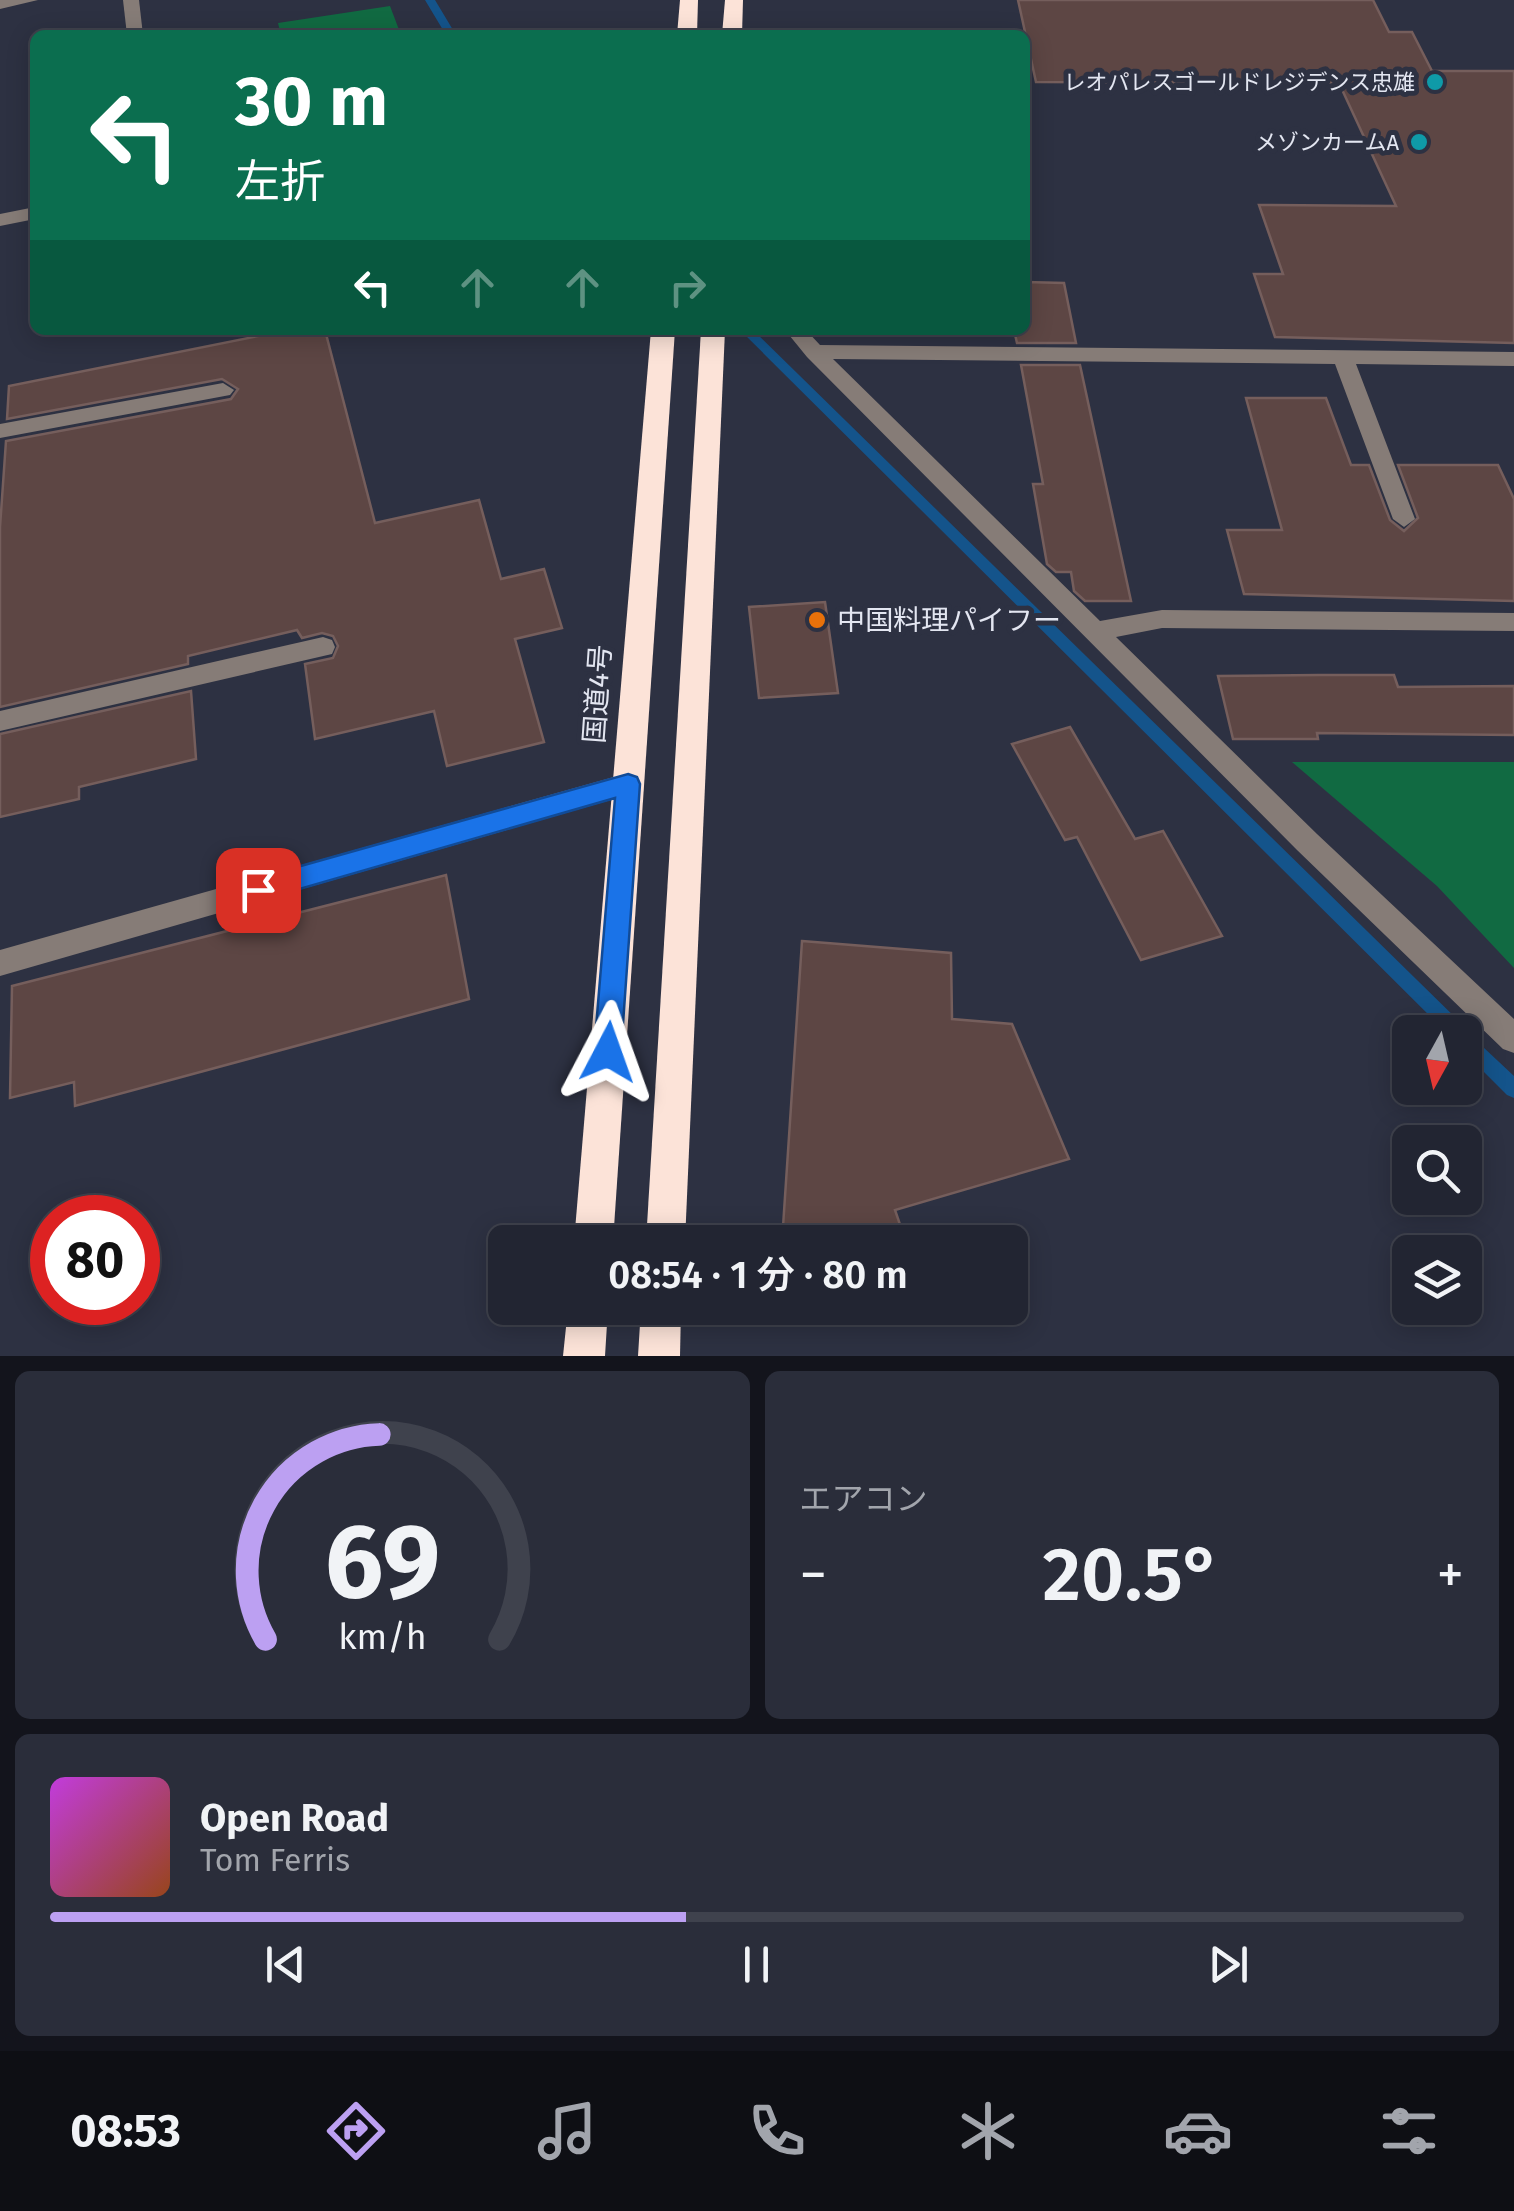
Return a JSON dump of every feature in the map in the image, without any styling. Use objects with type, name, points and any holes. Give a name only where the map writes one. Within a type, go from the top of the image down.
[{"type":"highway","points":[[687,30],[689,0]]},
{"type":"highway","points":[[732,30],[734,0]]},
{"type":"highway","name":"国道4号","points":[[594,1225],[662,335]]},
{"type":"highway","points":[[666,1225],[713,335]]},
{"type":"highway","points":[[584,1356],[587,1325]]},
{"type":"highway","points":[[659,1356],[660,1325]]},
{"type":"street","points":[[0,4],[30,0]]},
{"type":"street","points":[[132,0],[135,30]]},
{"type":"street","points":[[0,220],[30,214]]},
{"type":"street","points":[[799,335],[1307,842],[1514,1039]]},
{"type":"street","points":[[814,352],[1514,359]]},
{"type":"street","points":[[1343,357],[1404,519]]},
{"type":"street","points":[[0,431],[223,390]]},
{"type":"street","points":[[1095,631],[1162,620],[1514,622]]},
{"type":"street","points":[[0,721],[323,647]]},
{"type":"street","points":[[0,963],[628,784]]},
{"type":"green space","points":[[390,6],[399,30],[280,30],[278,23]]},
{"type":"green space","points":[[1292,762],[1514,762],[1514,968],[1437,886]]},
{"type":"building","points":[[1018,0],[1373,0],[1389,32],[1412,32],[1432,71],[1514,71],[1514,343],[1275,337],[1254,274],[1283,274],[1259,205],[1396,206],[1339,83],[1036,82],[1030,30],[1025,30]]},
{"type":"building","points":[[1030,282],[1064,283],[1076,343],[1017,343],[1015,335],[1030,335]]},
{"type":"building","points":[[263,335],[326,335],[375,523],[479,500],[501,579],[544,569],[562,628],[515,639],[544,742],[447,766],[434,711],[315,739],[305,664],[333,658],[338,646],[333,636],[322,633],[302,638],[297,630],[188,656],[188,664],[0,707],[0,527],[6,441],[231,399],[238,389],[222,379],[7,419],[9,386]]},
{"type":"building","points":[[1021,365],[1080,365],[1131,601],[1085,601],[1074,591],[1071,572],[1056,572],[1047,564],[1033,484],[1043,484]]},
{"type":"building","points":[[1246,398],[1326,398],[1351,465],[1369,465],[1390,520],[1404,531],[1418,518],[1398,465],[1498,465],[1514,499],[1514,601],[1244,594],[1227,530],[1282,530]]},
{"type":"building","points":[[825,602],[838,693],[759,698],[749,607]]},
{"type":"building","points":[[1394,675],[1398,687],[1514,686],[1514,735],[1317,733],[1318,739],[1233,739],[1218,676]]},
{"type":"building","points":[[191,691],[196,759],[79,787],[79,799],[0,817],[0,734]]},
{"type":"building","points":[[1070,727],[1135,839],[1163,831],[1222,936],[1141,960],[1077,837],[1065,840],[1012,744]]},
{"type":"building","points":[[446,875],[469,999],[75,1106],[74,1082],[10,1098],[12,986]]},
{"type":"building","points":[[802,941],[951,953],[952,1019],[1012,1024],[1069,1159],[895,1210],[900,1225],[783,1225]]},
{"type":"waterway","points":[[430,0],[448,30]]},
{"type":"waterway","points":[[751,335],[1441,1015]]},
{"type":"waterway","points":[[1482,1057],[1514,1089]]},
{"type":"place","name":"レオパレスゴールドレジデンス忠雄","points":[[1435,82]]},
{"type":"place","name":"メゾンカームA","points":[[1419,142]]},
{"type":"place","name":"中国料理パイフー","points":[[817,620]]},
{"type":"route","points":[[258,890],[628,784],[608,1052]]}]
